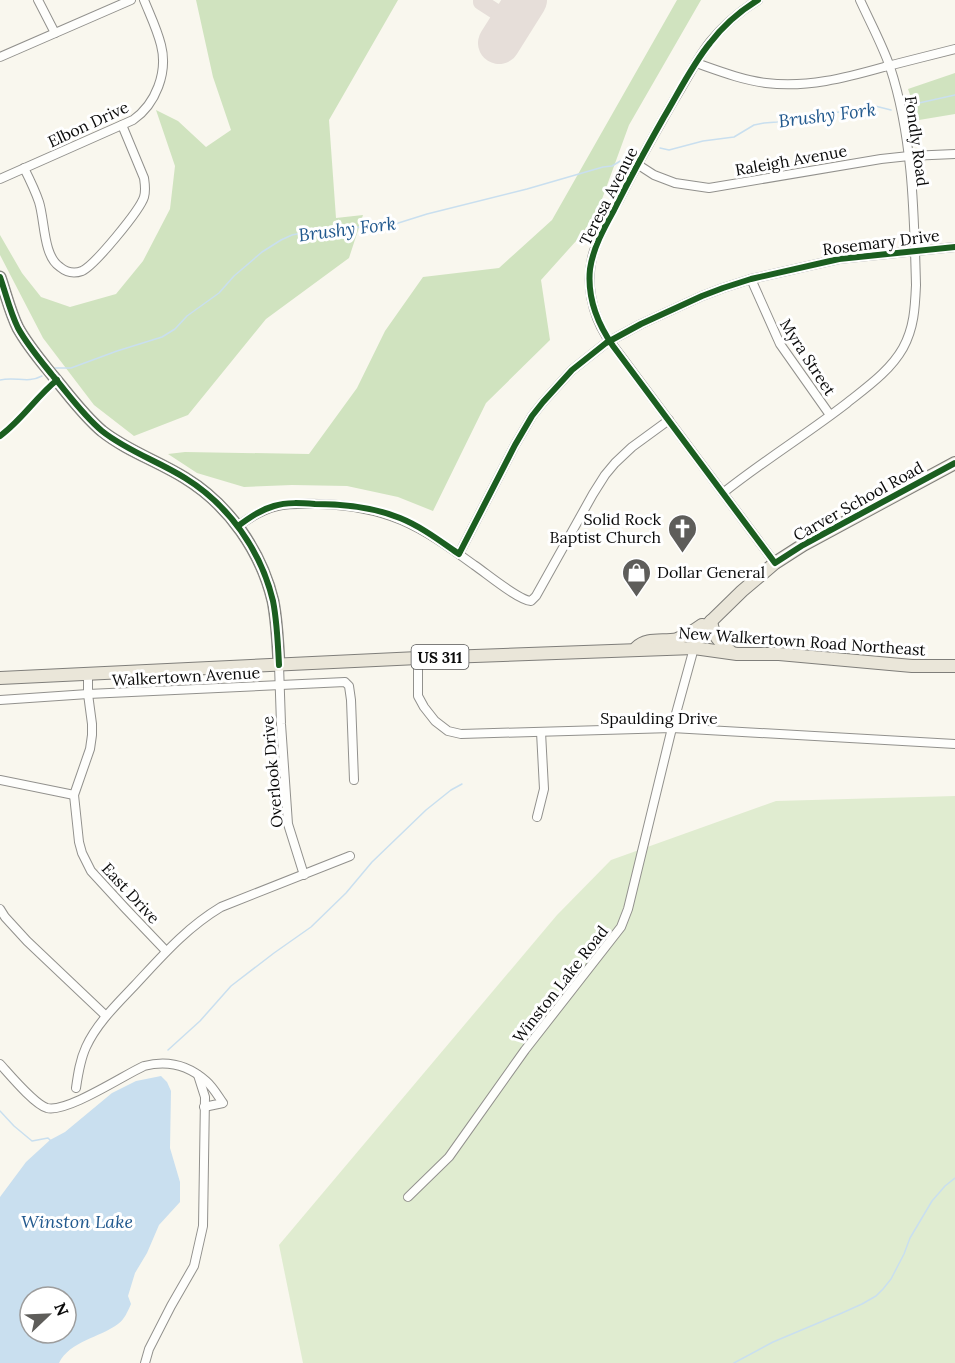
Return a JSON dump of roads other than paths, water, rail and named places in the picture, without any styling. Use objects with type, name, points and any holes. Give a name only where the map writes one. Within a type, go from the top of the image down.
[{"type":"main road","name":"Carver School Road","points":[[694,648],[699,633],[775,563],[955,463]]},
{"type":"main road","points":[[633,651],[641,642],[677,639],[711,621],[715,636],[732,653]]},
{"type":"main road","name":"New Walkertown Road Northeast","points":[[0,678],[279,664],[694,648],[732,653],[779,654],[912,666],[955,666]]},
{"type":"street","points":[[38,0],[55,33]]},
{"type":"street","points":[[0,57],[131,0]]},
{"type":"street","name":"Elbon Drive","points":[[0,179],[122,125],[137,117],[151,103],[157,90],[162,68],[161,46],[144,0]]},
{"type":"street","name":"Teresa Avenue","points":[[758,0],[723,27],[696,63],[637,164],[596,246],[590,270],[591,301],[597,320],[610,341],[775,563]]},
{"type":"street","name":"Fondly Road","points":[[723,493],[830,415],[886,370],[901,351],[911,330],[916,285],[909,156],[890,66],[860,0]]},
{"type":"street","points":[[696,63],[752,80],[783,84],[822,82],[955,49]]},
{"type":"street","points":[[24,168],[40,205],[52,259],[65,271],[79,272],[89,266],[110,243],[144,198],[144,178],[122,125]]},
{"type":"street","name":"Raleigh Avenue","points":[[637,164],[654,175],[675,183],[709,188],[853,163],[909,156],[955,154]]},
{"type":"street","name":"Rosemary Drive","points":[[459,554],[532,416],[572,370],[610,341],[702,296],[751,279],[839,259],[955,247]]},
{"type":"street","points":[[0,277],[22,336],[86,416],[122,445],[193,483],[218,504],[238,526],[259,561],[269,587],[274,609],[279,664]]},
{"type":"street","name":"Myra Street","points":[[751,279],[780,344],[830,415]]},
{"type":"street","points":[[238,526],[261,511],[282,504],[358,507],[388,514],[433,536],[512,592],[531,601],[605,475],[615,462],[632,447],[669,420]]},
{"type":"street","name":"Winston Lake Road","points":[[408,1197],[449,1157],[525,1050],[621,927],[628,909],[694,648]]},
{"type":"street","name":"Spaulding Drive","points":[[418,658],[418,696],[423,707],[448,731],[461,734],[672,728],[955,744]]},
{"type":"street","name":"Overlook Drive","points":[[279,664],[288,824],[304,875]]},
{"type":"street","name":"East Drive","points":[[88,674],[92,735],[74,795],[79,842],[87,863],[105,888],[166,951]]},
{"type":"street","name":"Walkertown Avenue","points":[[0,700],[342,681],[349,686],[351,700],[354,780]]},
{"type":"street","points":[[537,817],[543,789],[540,732]]},
{"type":"street","points":[[0,780],[74,795]]},
{"type":"street","points":[[76,1088],[80,1064],[86,1047],[106,1016],[166,951],[202,918],[221,907],[350,856]]},
{"type":"street","points":[[0,909],[27,941],[106,1016]]},
{"type":"street","points":[[0,1064],[33,1099],[50,1108],[67,1106],[134,1071],[166,1062],[198,1075],[207,1082],[223,1103],[204,1107]]},
{"type":"street","points":[[145,1363],[162,1323],[194,1266],[203,1226],[205,1097],[198,1075]]},
{"type":"water","name":"Winston Lake","points":[[161,1076],[167,1082],[171,1091],[170,1148],[180,1182],[180,1202],[159,1225],[135,1273],[128,1296],[131,1304],[129,1310],[118,1324],[78,1345],[78,1285],[18,1285],[18,1345],[77,1345],[59,1363],[0,1363],[0,1197],[26,1162],[50,1140],[65,1132],[112,1093],[136,1081]]},
{"type":"waterway","name":"Brushy Fork","points":[[910,105],[955,95]]},
{"type":"waterway","name":"Brushy Fork","points":[[660,148],[669,150],[703,141],[734,137],[754,125],[764,123],[875,106],[891,110]]},
{"type":"waterway","name":"Brushy Fork","points":[[55,368],[71,368],[162,337],[219,293],[234,276],[262,252],[292,235],[321,229],[392,225],[612,166],[632,154]]},
{"type":"waterway","name":"Brushy Fork","points":[[0,380],[31,379],[42,376]]},
{"type":"waterway","points":[[168,1050],[200,1021],[231,986],[311,927],[346,893],[372,862],[426,810],[462,784]]},
{"type":"waterway","points":[[0,1111],[32,1141],[48,1138],[50,1140]]},
{"type":"waterway","points":[[734,1363],[773,1342],[876,1296],[891,1279],[910,1238],[932,1201],[955,1178]]},
{"type":"place","name":"Solid Rock Baptist Church","points":[[682,554]]},
{"type":"place","name":"Dollar General","points":[[636,598]]}]
